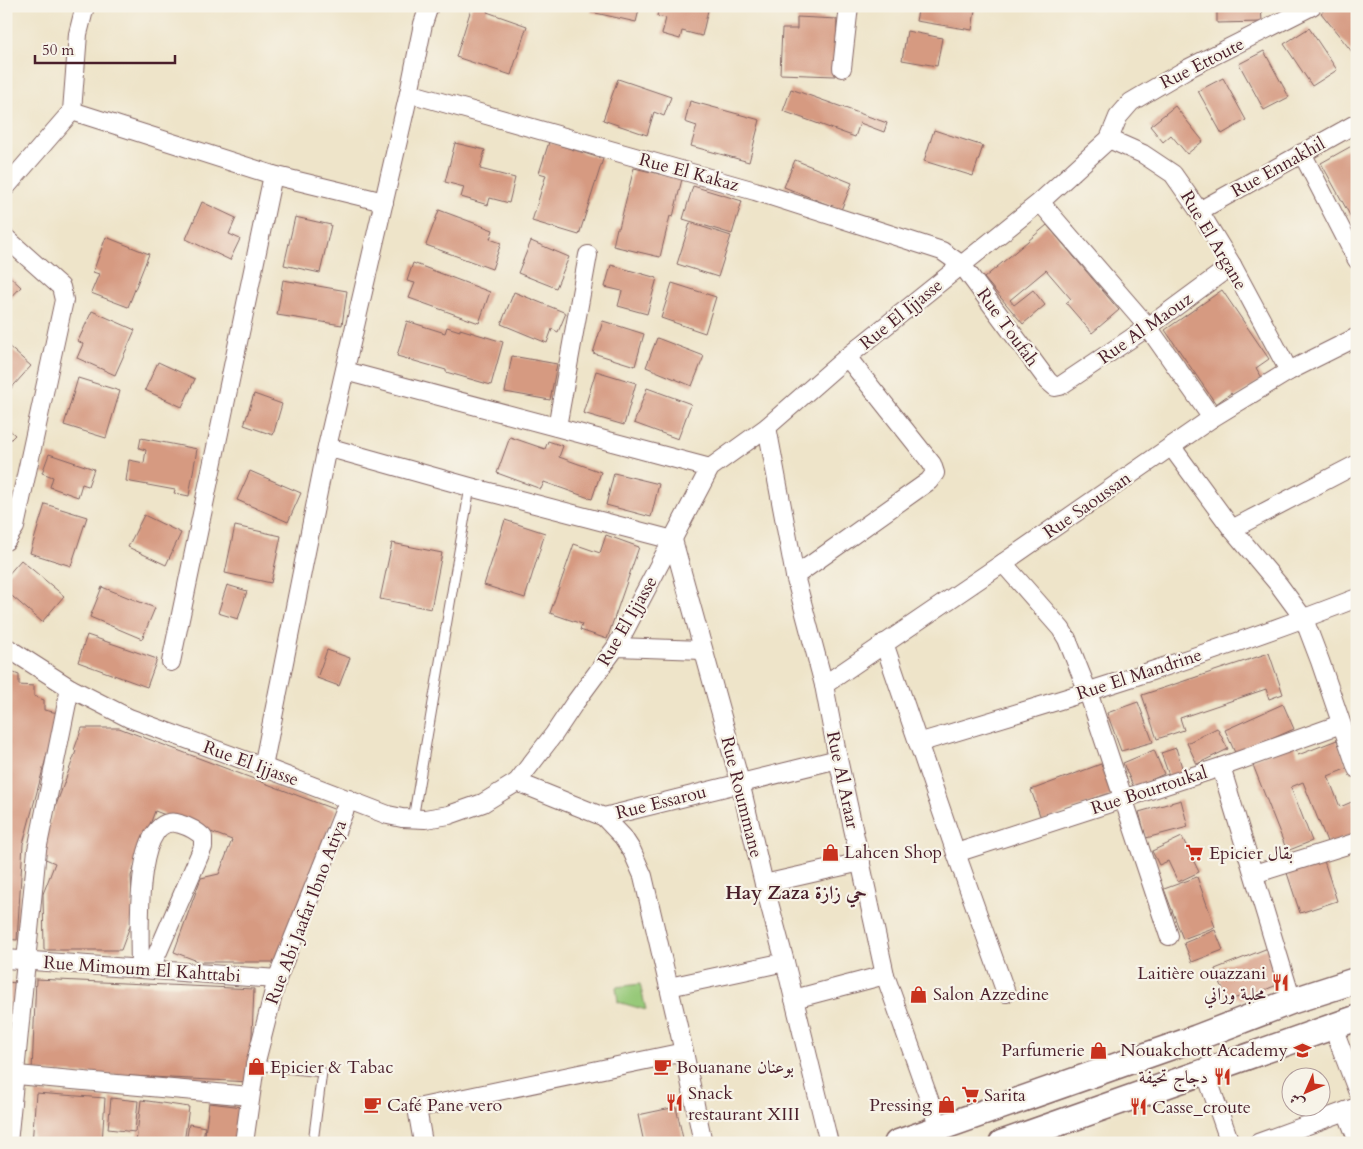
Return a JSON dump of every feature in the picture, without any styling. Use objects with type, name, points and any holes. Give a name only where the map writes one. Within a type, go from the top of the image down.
[{"type":"main road","points":[[897,1143],[1196,1038],[1292,1001],[1357,980]]},
{"type":"main road","points":[[1002,1143],[1357,1018]]},
{"type":"street","points":[[6,187],[72,111],[78,34],[85,6]]},
{"type":"street","points":[[263,767],[327,446],[410,93],[423,24],[429,6]]},
{"type":"street","points":[[842,68],[849,6]]},
{"type":"street","name":"Rue Ettoute","points":[[1109,139],[1118,117],[1131,102],[1187,69],[1312,6]]},
{"type":"street","name":"Rue El Kakaz","points":[[410,93],[755,191],[942,251],[962,265]]},
{"type":"street","points":[[72,111],[273,175],[384,202]]},
{"type":"street","name":"Rue Ennakhil","points":[[1199,211],[1357,123]]},
{"type":"street","name":"Rue El Ijjasse","points":[[6,647],[70,688],[129,718],[388,815],[424,819],[459,812],[482,803],[517,782],[616,647],[710,468],[767,426],[847,358],[1040,202],[1109,139]]},
{"type":"street","name":"Rue El Argane","points":[[1109,139],[1143,154],[1173,174],[1199,211],[1232,265],[1289,372]]},
{"type":"street","points":[[1302,154],[1357,260]]},
{"type":"street","points":[[171,662],[273,175]]},
{"type":"street","points":[[1040,202],[1148,327],[1212,418]]},
{"type":"street","points":[[6,238],[61,287],[64,300],[9,530]]},
{"type":"street","points":[[557,427],[588,255]]},
{"type":"street","name":"Rue Toufah","points":[[962,265],[1048,381],[1055,387]]},
{"type":"street","name":"Rue Al Maouz","points":[[1055,387],[1060,386],[1148,327],[1232,265]]},
{"type":"street","name":"Rue Saoussan","points":[[824,685],[1212,418],[1289,372],[1357,337]]},
{"type":"street","points":[[795,576],[929,481],[935,473],[932,464],[847,358]]},
{"type":"street","points":[[345,371],[710,468]]},
{"type":"street","name":"Rue Al Araar","points":[[767,426],[795,576],[824,685],[885,976],[939,1127]]},
{"type":"street","points":[[327,446],[470,487],[673,540]]},
{"type":"street","points":[[1171,446],[1232,529],[1274,578],[1304,618],[1357,769]]},
{"type":"street","points":[[1232,529],[1357,464]]},
{"type":"street","name":"Rue Roummane","points":[[673,540],[740,782],[829,1143]]},
{"type":"street","points":[[1003,563],[1061,629],[1067,639],[1088,692],[1169,936]]},
{"type":"street","name":"Rue El Mandrine","points":[[918,743],[1088,692],[1357,598]]},
{"type":"street","points":[[884,643],[1006,993]]},
{"type":"street","points":[[616,647],[703,650]]},
{"type":"street","points":[[8,1143],[11,1074],[26,960],[37,850],[70,688]]},
{"type":"street","name":"Rue Bourtoukal","points":[[956,853],[1222,767],[1341,724]]},
{"type":"street","name":"Rue Essarou","points":[[517,782],[604,817],[838,759]]},
{"type":"street","points":[[1222,767],[1292,1001]]},
{"type":"street","name":"Rue Abi Jaafar Ibno Atiya","points":[[244,1143],[255,1065],[277,979],[349,800]]},
{"type":"street","points":[[604,817],[623,837],[644,876],[704,1143]]},
{"type":"street","points":[[172,821],[196,829],[203,837],[203,847],[146,968],[141,889],[144,863],[156,832],[162,824],[172,821]]},
{"type":"street","points":[[1254,874],[1357,842]]},
{"type":"street","points":[[764,884],[861,862]]},
{"type":"street","name":"Rue Mimoum El Kahttabi","points":[[6,959],[277,979]]},
{"type":"street","points":[[669,987],[785,962]]},
{"type":"street","points":[[794,999],[885,976]]},
{"type":"street","points":[[1333,1026],[1357,1090]]},
{"type":"street","points":[[423,1143],[417,1108],[684,1052]]},
{"type":"street","points":[[1205,1071],[1229,1142]]},
{"type":"street","points":[[11,1074],[250,1096]]},
{"type":"street","points":[[1258,1143],[1297,1136],[1352,1109],[1357,1139]]},
{"type":"lane","points":[[413,819],[470,487]]},
{"type":"lane","points":[[255,1065],[322,1072],[313,1142]]},
{"type":"green space","points":[[640,984],[646,1010],[618,1002],[616,987]]},
{"type":"building","points":[[472,6],[489,6],[487,12],[527,26],[511,75],[456,57]]},
{"type":"building","points":[[592,6],[640,6],[636,22],[591,12]]},
{"type":"building","points":[[659,6],[709,6],[702,36],[682,31],[680,39],[662,34],[666,18],[657,16]]},
{"type":"building","points":[[919,6],[970,6],[969,9],[975,10],[972,30],[916,21]]},
{"type":"building","points":[[1217,6],[1261,6],[1262,22],[1217,23]]},
{"type":"building","points":[[1329,6],[1351,6],[1357,13],[1357,58],[1321,13]]},
{"type":"building","points":[[797,17],[837,19],[835,76],[780,74],[782,29],[797,29]]},
{"type":"building","points":[[1309,28],[1337,70],[1312,86],[1284,44]]},
{"type":"building","points":[[907,31],[942,38],[937,66],[902,60]]},
{"type":"building","points":[[1264,51],[1289,97],[1264,110],[1239,64]]},
{"type":"building","points":[[1223,78],[1246,120],[1222,134],[1198,91]]},
{"type":"building","points":[[618,79],[671,97],[664,116],[654,112],[647,135],[603,120]]},
{"type":"building","points":[[791,89],[887,123],[884,132],[860,123],[855,137],[783,111]]},
{"type":"building","points":[[690,101],[760,120],[749,162],[691,146],[697,126],[685,122]]},
{"type":"building","points":[[1175,106],[1203,141],[1187,154],[1171,135],[1163,142],[1150,126]]},
{"type":"building","points":[[934,130],[983,146],[973,176],[924,161]]},
{"type":"building","points":[[549,142],[603,159],[579,235],[532,221],[546,175],[539,173]]},
{"type":"building","points":[[455,143],[485,150],[480,169],[515,178],[509,203],[490,198],[488,205],[461,197],[464,187],[445,182]]},
{"type":"building","points":[[1357,143],[1357,228],[1321,163]]},
{"type":"building","points":[[795,160],[852,183],[841,210],[784,187]]},
{"type":"building","points":[[634,168],[682,179],[673,217],[670,216],[660,257],[613,246]]},
{"type":"building","points":[[693,186],[742,201],[732,234],[683,219]]},
{"type":"building","points":[[202,202],[236,218],[229,234],[240,239],[230,260],[186,239]]},
{"type":"building","points":[[439,210],[493,230],[490,239],[501,243],[492,269],[426,245]]},
{"type":"building","points":[[295,217],[331,225],[320,273],[284,265]]},
{"type":"building","points":[[690,223],[731,236],[718,277],[677,264]]},
{"type":"building","points":[[1047,225],[1119,310],[1092,333],[1066,303],[1071,299],[1046,270],[1010,300],[1014,305],[1033,290],[1045,305],[1023,324],[984,278]]},
{"type":"building","points":[[106,237],[149,254],[128,307],[91,293],[99,274],[93,272]]},
{"type":"building","points":[[531,241],[569,257],[556,288],[518,273]]},
{"type":"building","points":[[413,263],[490,292],[479,323],[409,298],[415,283],[407,281]]},
{"type":"building","points":[[611,265],[657,278],[647,314],[618,306],[622,291],[605,287]]},
{"type":"building","points":[[6,273],[21,287],[6,303]]},
{"type":"building","points":[[283,280],[347,291],[342,325],[277,315]]},
{"type":"building","points":[[672,283],[716,297],[705,333],[661,318]]},
{"type":"building","points":[[1222,290],[1269,359],[1256,368],[1263,379],[1234,398],[1231,393],[1216,404],[1165,330]]},
{"type":"building","points":[[514,292],[566,313],[558,332],[552,329],[547,343],[501,324]]},
{"type":"building","points":[[92,311],[135,330],[115,375],[77,358],[83,344],[78,341]]},
{"type":"building","points":[[407,321],[445,333],[447,327],[460,331],[460,329],[503,342],[491,385],[397,356]]},
{"type":"building","points":[[603,321],[644,334],[635,366],[593,353]]},
{"type":"building","points":[[657,338],[704,356],[692,386],[646,367]]},
{"type":"building","points":[[6,344],[31,366],[6,394]]},
{"type":"building","points":[[512,356],[557,364],[550,400],[505,392]]},
{"type":"building","points":[[158,362],[195,379],[182,407],[145,390]]},
{"type":"building","points":[[596,371],[636,383],[624,425],[583,413]]},
{"type":"building","points":[[78,378],[120,391],[106,438],[64,425]]},
{"type":"building","points":[[647,388],[691,404],[678,439],[634,423]]},
{"type":"building","points":[[254,394],[282,404],[273,435],[244,425]]},
{"type":"building","points":[[6,427],[15,435],[6,444]]},
{"type":"building","points":[[510,437],[545,449],[548,441],[563,446],[559,457],[601,472],[592,499],[544,482],[541,489],[497,473]]},
{"type":"building","points":[[141,438],[197,449],[189,496],[174,493],[175,490],[126,481],[129,460],[144,463],[146,450],[139,448]]},
{"type":"building","points":[[49,454],[94,469],[88,486],[82,484],[78,497],[50,487],[53,477],[42,473]]},
{"type":"building","points":[[250,471],[301,493],[288,522],[237,500]]},
{"type":"building","points":[[614,473],[659,484],[651,517],[606,505]]},
{"type":"building","points":[[45,504],[87,517],[71,566],[30,553]]},
{"type":"building","points":[[144,515],[181,533],[166,565],[128,547]]},
{"type":"building","points":[[505,520],[545,533],[525,598],[484,585]]},
{"type":"building","points":[[235,526],[281,536],[271,583],[225,573]]},
{"type":"building","points":[[606,535],[639,547],[607,639],[580,630],[582,624],[550,613],[574,544],[600,553]]},
{"type":"building","points":[[392,543],[442,553],[431,609],[380,599]]},
{"type":"building","points":[[21,560],[64,596],[42,622],[6,591],[6,577]]},
{"type":"building","points":[[227,585],[247,591],[238,619],[218,613]]},
{"type":"building","points":[[102,587],[155,608],[142,639],[90,617]]},
{"type":"building","points":[[87,635],[157,659],[147,687],[78,662]]},
{"type":"building","points":[[327,650],[350,658],[339,686],[317,678]]},
{"type":"building","points":[[1269,653],[1283,694],[1269,699],[1266,689],[1180,718],[1184,730],[1157,739],[1142,695]]},
{"type":"building","points":[[6,670],[19,675],[19,685],[34,686],[34,696],[44,700],[44,710],[58,713],[23,844],[17,940],[6,939]]},
{"type":"building","points":[[1138,702],[1153,742],[1121,751],[1107,713]]},
{"type":"building","points":[[1283,704],[1294,729],[1236,755],[1225,730]]},
{"type":"building","points":[[82,728],[119,728],[336,810],[279,962],[200,962],[174,952],[201,878],[219,874],[232,840],[155,811],[131,876],[133,918],[121,950],[44,950],[43,894],[55,863],[41,857],[41,846],[76,751],[74,750]]},
{"type":"building","points":[[1217,728],[1228,749],[1197,764],[1187,743]]},
{"type":"building","points":[[1337,740],[1348,768],[1328,776],[1340,807],[1354,801],[1357,808],[1357,834],[1328,844],[1303,782],[1291,787],[1312,841],[1287,851],[1251,760],[1294,743],[1298,755]]},
{"type":"building","points":[[1176,748],[1185,777],[1171,781],[1161,753]]},
{"type":"building","points":[[1154,750],[1164,774],[1134,788],[1123,763]]},
{"type":"building","points":[[1101,764],[1113,795],[1042,821],[1031,790]]},
{"type":"building","points":[[1181,800],[1188,827],[1146,838],[1139,812]]},
{"type":"building","points":[[1182,837],[1199,872],[1178,882],[1168,861],[1159,865],[1152,851]]},
{"type":"building","points":[[1324,861],[1337,901],[1300,913],[1287,873]]},
{"type":"building","points":[[1197,877],[1215,927],[1183,939],[1164,889]]},
{"type":"building","points":[[1215,930],[1223,950],[1192,962],[1184,943]]},
{"type":"building","points":[[1268,948],[1282,983],[1240,1000],[1238,997],[1228,1002],[1215,969]]},
{"type":"building","points":[[36,979],[254,989],[250,1082],[32,1071]]},
{"type":"building","points":[[6,982],[17,983],[7,1059],[6,1059]]},
{"type":"building","points":[[36,1093],[105,1098],[102,1143],[32,1143]]},
{"type":"building","points":[[111,1098],[138,1101],[135,1132],[108,1129]]},
{"type":"building","points":[[141,1100],[189,1107],[184,1143],[136,1143]]},
{"type":"building","points":[[209,1103],[243,1107],[239,1143],[204,1143]]},
{"type":"building","points":[[676,1107],[684,1143],[644,1143],[638,1115]]},
{"type":"building","points":[[189,1124],[205,1127],[202,1143],[186,1143]]},
{"type":"place","name":"Lahcen Shop","points":[[830,852]]},
{"type":"place","name":"Epicier بقال","points":[[1195,853]]},
{"type":"place","name":"Laitière ouazzani محلبة وزاني","points":[[1280,983]]},
{"type":"place","name":"Salon Azzedine","points":[[919,994]]},
{"type":"place","name":"Parfumerie","points":[[1099,1050]]},
{"type":"place","name":"Nouakchott Academy","points":[[1302,1050]]},
{"type":"place","name":"Epicier & Tabac","points":[[256,1067]]},
{"type":"place","name":"Bouanane بوعنان","points":[[662,1067]]},
{"type":"place","name":"دجاج تحيفة","points":[[1222,1077]]},
{"type":"place","name":"Sarita","points":[[970,1095]]},
{"type":"place","name":"Snack restaurant XIII","points":[[674,1103]]},
{"type":"place","name":"Café Pane vero","points":[[373,1105]]},
{"type":"place","name":"Pressing","points":[[946,1105]]},
{"type":"place","name":"Casse_croute","points":[[1138,1107]]},
{"type":"district","name":"Hay Zaza حي زازة","points":[[796,892]]}]
